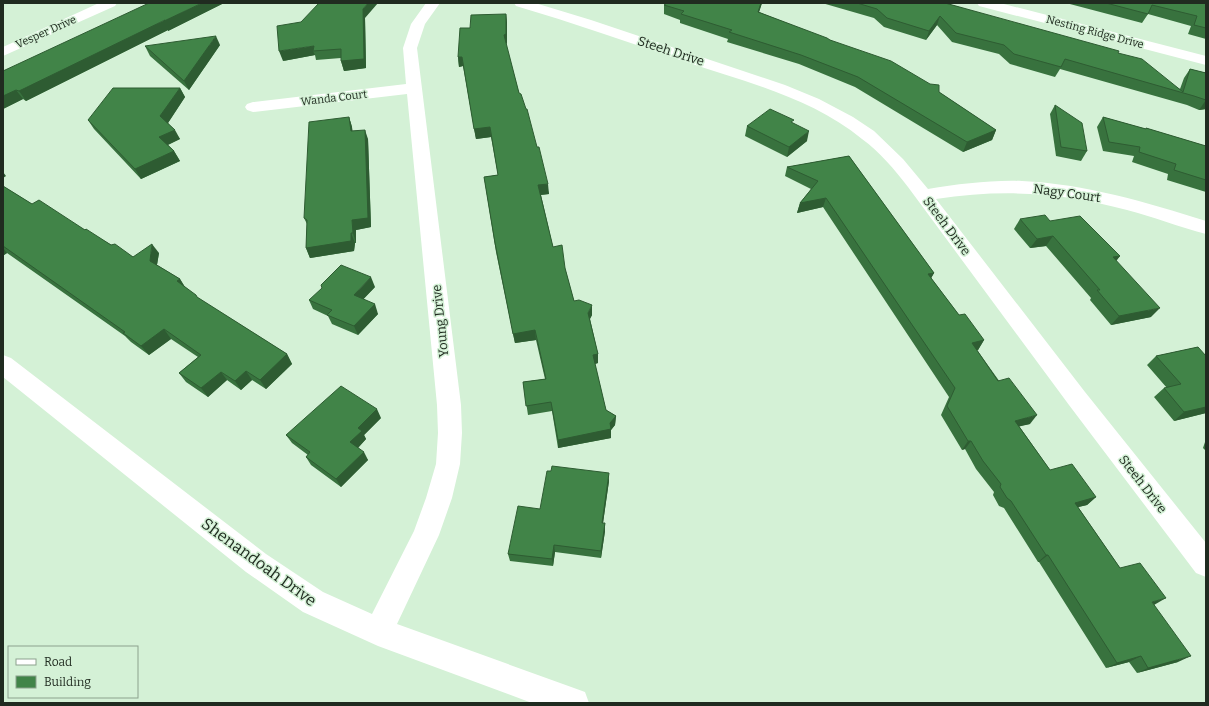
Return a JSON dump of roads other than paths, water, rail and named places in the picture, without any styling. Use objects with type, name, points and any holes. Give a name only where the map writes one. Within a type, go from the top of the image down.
[{"type":"street","name":"Vesper Drive","points":[[3,52],[110,3]]},
{"type":"street","name":"Young Drive","points":[[378,632],[426,535],[439,498],[448,464],[450,433],[449,405],[410,48],[418,24],[433,3]]},
{"type":"street","name":"Steeh Drive","points":[[521,3],[748,76],[804,98],[827,109],[851,123],[873,140],[897,163],[924,195],[1066,385],[1206,564]]},
{"type":"street","name":"Nesting Ridge Drive","points":[[984,3],[1206,61]]},
{"type":"street","name":"Wanda Court","points":[[253,107],[414,88]]},
{"type":"street","name":"Nagy Court","points":[[924,195],[972,188],[1044,188],[1127,203],[1206,228]]},
{"type":"street","name":"Shenandoah Drive","points":[[3,364],[256,563],[313,602],[378,632],[574,703]]}]
